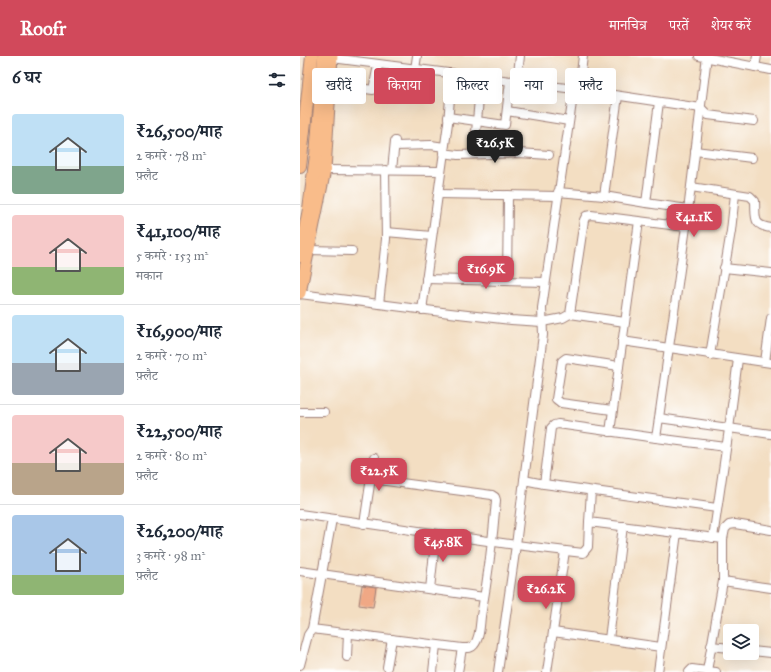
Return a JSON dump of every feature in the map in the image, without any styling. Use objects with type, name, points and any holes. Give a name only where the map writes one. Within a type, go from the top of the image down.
[{"type":"highway","points":[[300,167],[312,56]]},
{"type":"highway","points":[[304,253],[329,57]]},
{"type":"main road","points":[[329,57],[329,68]]},
{"type":"main road","points":[[300,293],[304,253],[325,170],[329,104]]},
{"type":"street","points":[[415,68],[417,56]]},
{"type":"street","points":[[517,68],[520,56]]},
{"type":"street","points":[[581,68],[583,56]]},
{"type":"street","points":[[656,438],[686,226],[701,108],[705,56],[771,70]]},
{"type":"street","points":[[755,67],[756,56]]},
{"type":"street","points":[[329,57],[408,68]]},
{"type":"street","points":[[366,89],[373,90],[378,64]]},
{"type":"street","points":[[604,196],[618,96],[701,108],[708,115],[754,121]]},
{"type":"street","points":[[448,117],[505,125],[510,99]]},
{"type":"street","points":[[646,202],[659,102]]},
{"type":"street","points":[[422,310],[449,104]]},
{"type":"street","points":[[474,154],[479,104]]},
{"type":"street","points":[[498,672],[543,335],[542,308],[569,121],[573,104]]},
{"type":"street","points":[[507,111],[569,121]]},
{"type":"street","points":[[379,304],[386,232],[389,170],[395,144],[431,145],[444,150],[474,154],[511,153],[549,155]]},
{"type":"street","points":[[695,151],[752,158]]},
{"type":"street","points":[[325,170],[441,171]]},
{"type":"street","points":[[691,187],[750,196],[755,201],[756,222],[763,227],[771,228]]},
{"type":"street","points":[[438,194],[558,194],[604,196],[688,209]]},
{"type":"street","points":[[710,355],[731,231],[735,194]]},
{"type":"street","points":[[507,281],[508,195]]},
{"type":"street","points":[[570,314],[584,220],[586,216],[591,215],[686,226]]},
{"type":"street","points":[[610,432],[639,221]]},
{"type":"street","points":[[386,232],[432,236]]},
{"type":"street","points":[[304,253],[352,251]]},
{"type":"street","points":[[724,268],[771,273]]},
{"type":"street","points":[[426,279],[546,282]]},
{"type":"street","points":[[300,293],[422,310],[511,320],[542,322],[563,318],[570,314],[625,322]]},
{"type":"street","points":[[622,341],[768,363],[771,318]]},
{"type":"street","points":[[612,410],[558,402],[556,399],[562,361],[566,358],[619,366]]},
{"type":"street","points":[[713,538],[738,359]]},
{"type":"street","points":[[300,412],[324,412]]},
{"type":"street","points":[[659,418],[771,434]]},
{"type":"street","points":[[544,484],[551,428],[558,424],[726,447]]},
{"type":"street","points":[[364,524],[374,458]]},
{"type":"street","points":[[312,629],[462,648],[473,646],[477,639],[492,542],[496,500],[492,495],[371,479]]},
{"type":"street","points":[[524,480],[591,491],[716,508]]},
{"type":"street","points":[[300,514],[492,542],[583,553],[588,547],[591,491]]},
{"type":"street","points":[[300,665],[303,643],[312,629],[332,519]]},
{"type":"street","points":[[589,522],[723,539]]},
{"type":"street","points":[[706,671],[723,581],[723,539],[725,529],[729,525],[735,524],[771,530]]},
{"type":"street","points":[[609,639],[623,526]]},
{"type":"street","points":[[658,672],[677,533]]},
{"type":"street","points":[[430,589],[436,534]]},
{"type":"street","points":[[547,672],[565,551]]},
{"type":"street","points":[[300,574],[323,574],[484,597]]},
{"type":"street","points":[[723,581],[771,588]]},
{"type":"street","points":[[553,632],[661,647]]},
{"type":"street","points":[[347,656],[348,633]]},
{"type":"street","points":[[387,667],[392,639]]},
{"type":"street","points":[[433,672],[436,645]]},
{"type":"street","points":[[711,646],[723,647]]},
{"type":"street","points":[[458,672],[462,648]]},
{"type":"street","points":[[759,652],[771,653]]},
{"type":"street","points":[[689,672],[692,669],[716,672]]},
{"type":"building","points":[[362,585],[376,587],[373,607],[359,605]]}]
